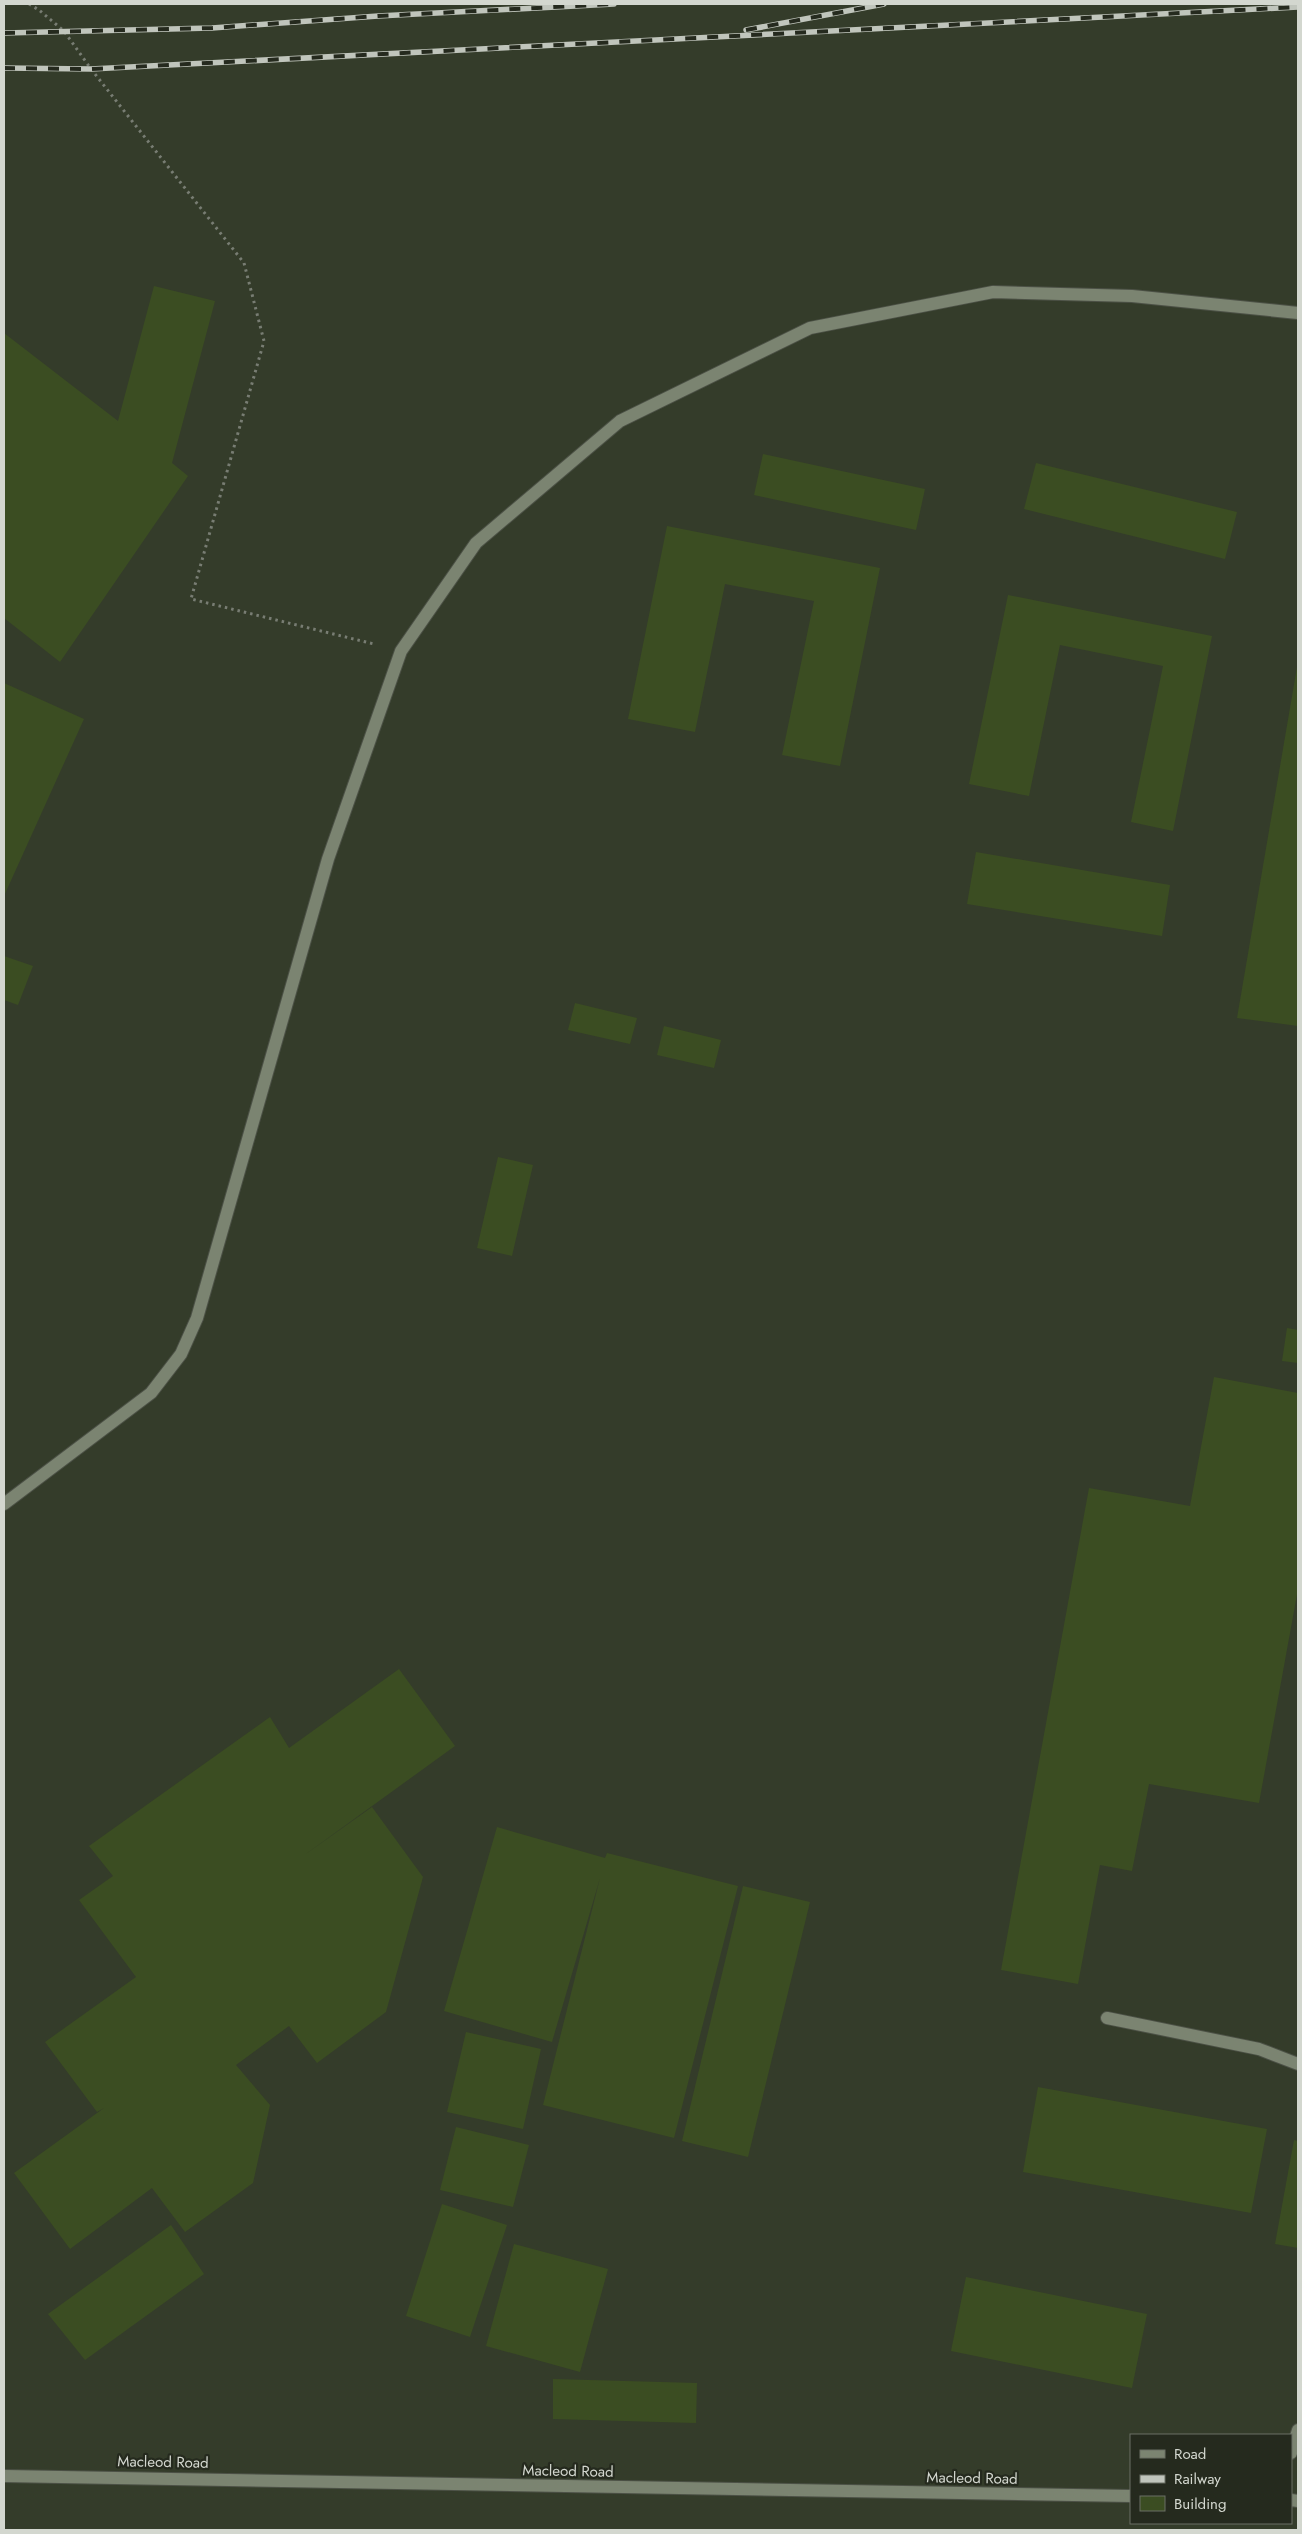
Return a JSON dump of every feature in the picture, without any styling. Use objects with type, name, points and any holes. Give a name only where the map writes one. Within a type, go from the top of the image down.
[{"type":"street","points":[[4,1504],[151,1393],[181,1354],[198,1318],[328,859],[401,651],[476,543],[620,421],[810,328],[994,292],[1132,296],[1298,313]]},
{"type":"street","points":[[1107,2018],[1260,2049],[1298,2064]]},
{"type":"street","points":[[1292,2450],[1298,2430]]},
{"type":"street","name":"Macleod Road","points":[[4,2476],[1130,2496]]},
{"type":"path","points":[[29,4],[39,10],[64,32],[91,69],[244,262],[264,341],[191,600],[401,651]]},
{"type":"shaded area","points":[[4,4],[1298,4],[1298,2530],[4,2530]]},
{"type":"building","points":[[154,286],[215,301],[172,463],[188,476],[60,662],[4,618],[4,333],[118,421]]},
{"type":"building","points":[[763,454],[925,489],[916,530],[754,495]]},
{"type":"building","points":[[1036,463],[1237,512],[1225,559],[1024,509]]},
{"type":"building","points":[[667,526],[880,568],[840,766],[782,755],[814,601],[725,584],[695,732],[628,719]]},
{"type":"building","points":[[1008,595],[1212,636],[1173,831],[1131,822],[1163,666],[1060,645],[1029,796],[969,784]]},
{"type":"building","points":[[1298,667],[1298,1026],[1237,1018]]},
{"type":"building","points":[[4,683],[84,719],[4,896]]},
{"type":"building","points":[[976,852],[1170,885],[1162,936],[967,904]]},
{"type":"building","points":[[4,956],[33,966],[18,1005],[4,1000]]},
{"type":"building","points":[[575,1003],[637,1018],[630,1044],[568,1030]]},
{"type":"building","points":[[664,1026],[721,1040],[714,1068],[657,1055]]},
{"type":"building","points":[[498,1157],[533,1165],[512,1256],[477,1248]]},
{"type":"building","points":[[1287,1328],[1298,1330],[1298,1363],[1282,1361]]},
{"type":"building","points":[[1214,1377],[1298,1393],[1298,1589],[1259,1803],[1149,1784],[1132,1871],[1100,1865],[1078,1984],[1001,1970],[1089,1488],[1190,1506]]},
{"type":"building","points":[[399,1669],[455,1746],[303,1856],[372,1807],[423,1877],[386,2012],[317,2063],[289,2026],[236,2065],[270,2105],[253,2183],[185,2232],[152,2188],[70,2249],[14,2173],[104,2108],[97,2112],[45,2042],[136,1977],[79,1900],[113,1876],[89,1846],[270,1717],[289,1748]]},
{"type":"building","points":[[497,1827],[605,1858],[607,1853],[738,1886],[674,2138],[543,2105],[600,1878],[552,2042],[444,2011]]},
{"type":"building","points":[[743,1886],[810,1902],[748,2157],[682,2141]]},
{"type":"building","points":[[466,2032],[541,2049],[523,2129],[447,2112]]},
{"type":"building","points":[[1038,2087],[1267,2129],[1251,2213],[1023,2172]]},
{"type":"building","points":[[456,2127],[529,2145],[513,2207],[440,2190]]},
{"type":"building","points":[[1294,2140],[1298,2141],[1298,2248],[1275,2244]]},
{"type":"building","points":[[442,2204],[507,2225],[470,2337],[406,2316]]},
{"type":"building","points":[[171,2225],[204,2274],[85,2360],[48,2314]]},
{"type":"building","points":[[514,2244],[608,2269],[580,2372],[486,2346]]},
{"type":"building","points":[[966,2277],[1147,2314],[1132,2388],[951,2351]]},
{"type":"building","points":[[553,2379],[697,2383],[696,2423],[553,2419]]},
{"type":"railway","points":[[4,33],[212,28],[378,16],[614,4]]},
{"type":"railway","points":[[746,30],[884,4]]},
{"type":"railway","points":[[4,68],[91,69],[1298,7]]}]
